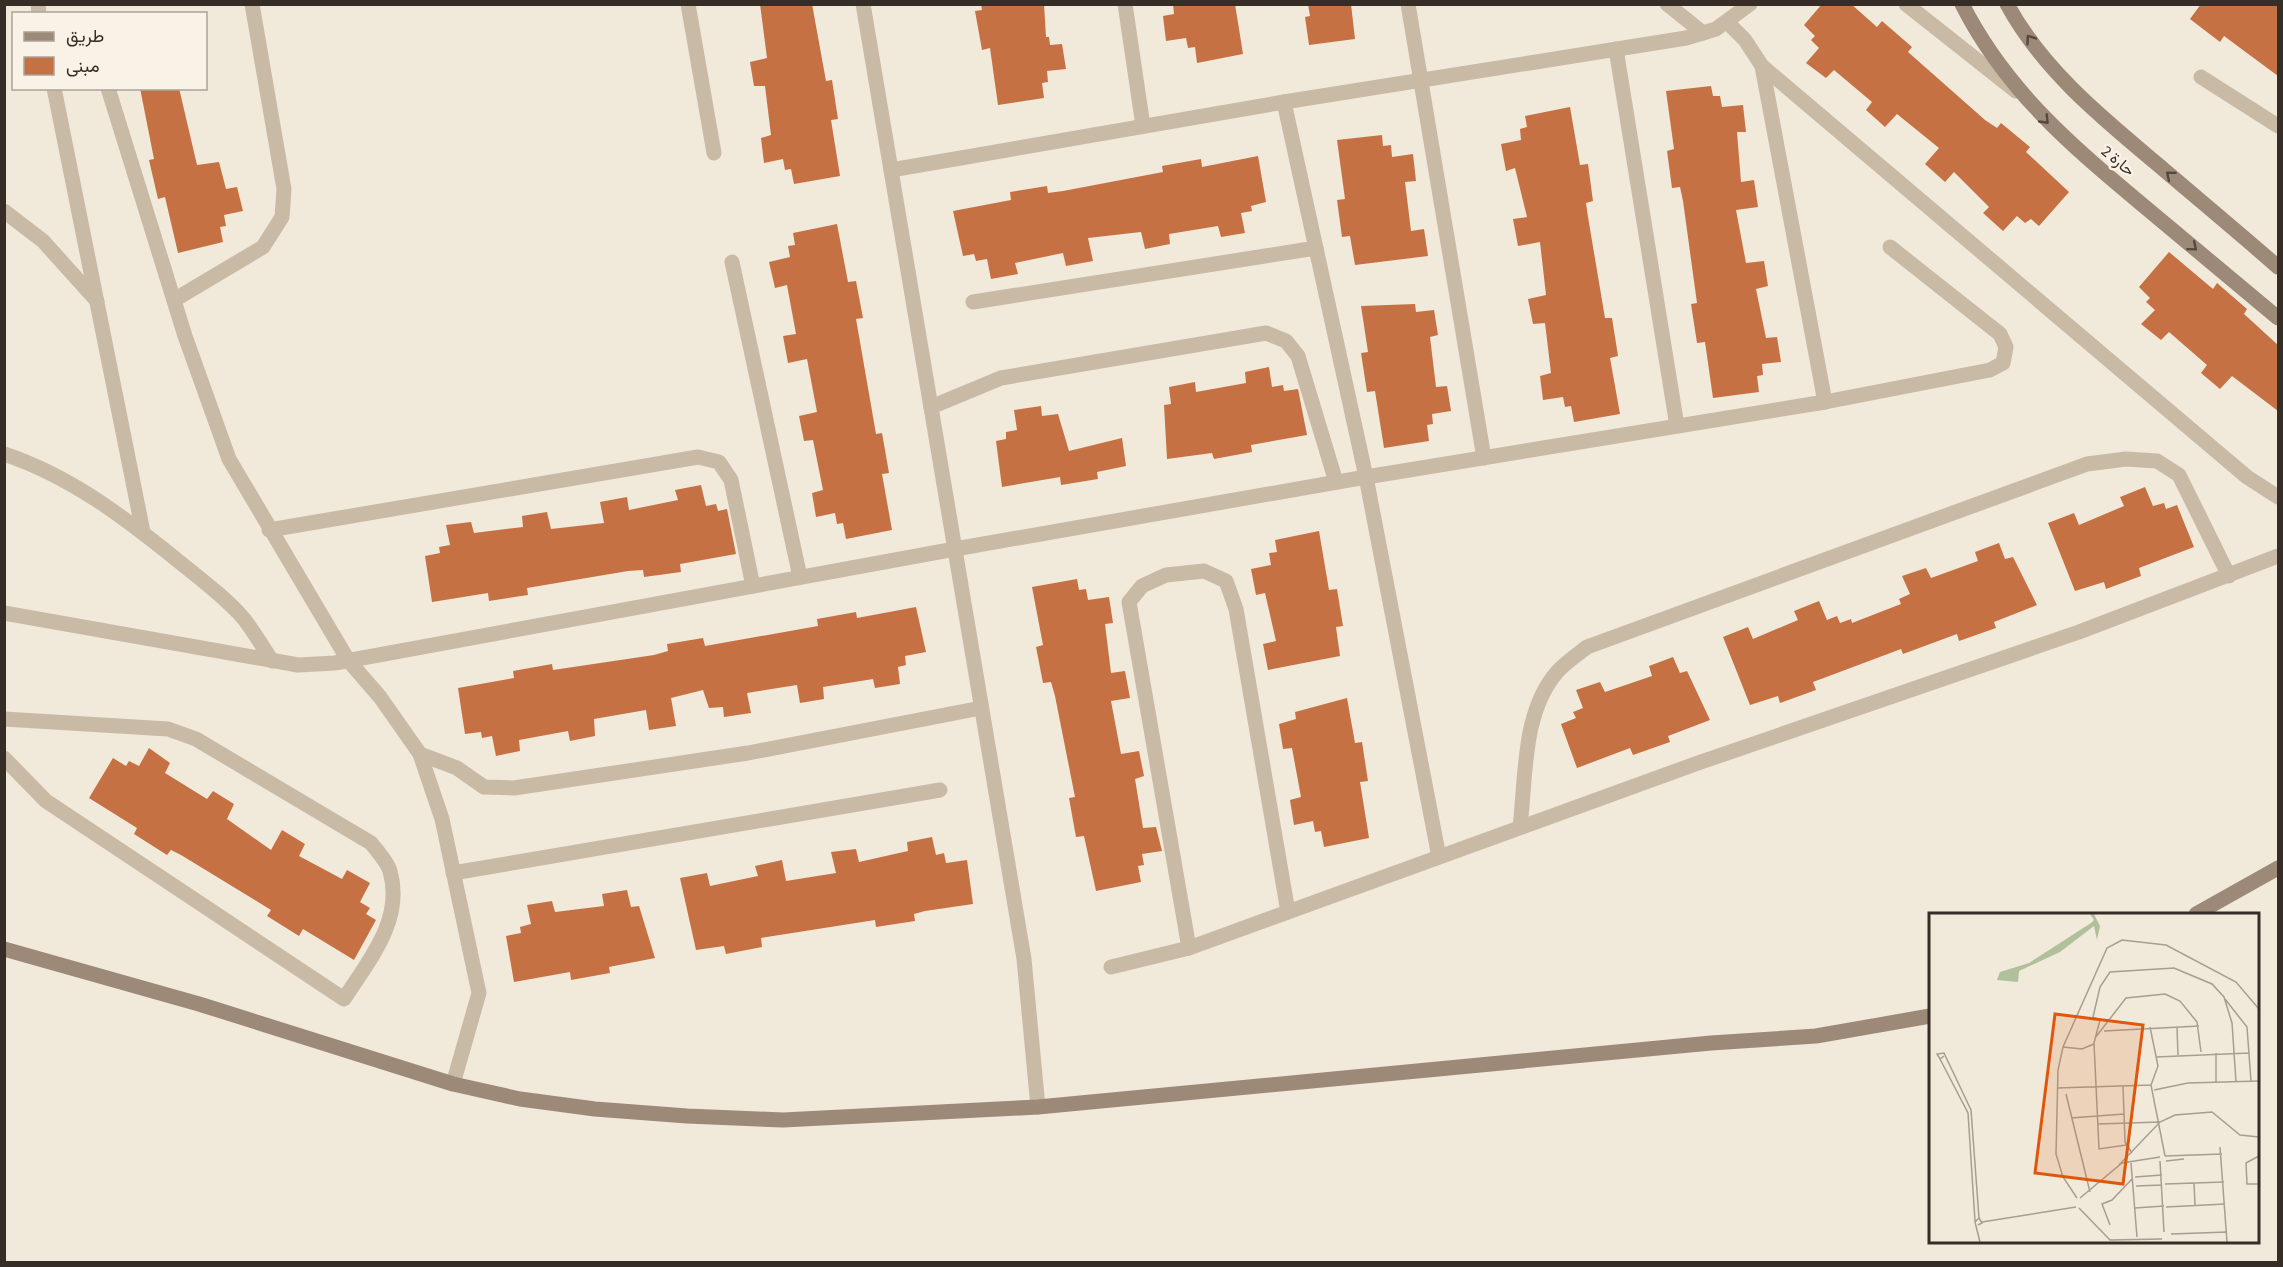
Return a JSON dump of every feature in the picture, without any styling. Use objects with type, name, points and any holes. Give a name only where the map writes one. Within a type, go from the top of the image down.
[{"type":"street","points":[[174,300],[263,247],[282,217],[284,189],[252,4]]},
{"type":"street","points":[[688,4],[714,153]]},
{"type":"street","points":[[863,4],[1024,959],[1038,1107]]},
{"type":"street","points":[[1125,4],[1143,126]]},
{"type":"street","points":[[1408,4],[1419,80],[1485,458]]},
{"type":"street","points":[[1666,4],[1703,33]]},
{"type":"street","points":[[891,170],[1284,102],[1686,38],[1727,22],[1750,4]]},
{"type":"street","points":[[1906,4],[2024,96]]},
{"type":"street","name":"حارة 2","points":[[1962,4],[1994,57],[2024,96],[2066,141],[2278,318]]},
{"type":"street","name":"حارة 2","points":[[2007,4],[2036,47],[2083,100],[2278,267]]},
{"type":"street","points":[[1727,22],[1745,40],[1762,66],[2247,477],[2278,497]]},
{"type":"street","points":[[1616,49],[1677,426]]},
{"type":"street","points":[[1762,66],[1825,402]]},
{"type":"street","points":[[2202,77],[2278,126]]},
{"type":"street","points":[[54,90],[143,532]]},
{"type":"street","points":[[109,90],[174,300],[229,459],[348,660],[380,697],[420,754],[442,819],[478,993],[453,1084]]},
{"type":"street","points":[[1284,102],[1366,477],[1439,857]]},
{"type":"street","points":[[4,211],[43,241],[97,301]]},
{"type":"street","points":[[4,613],[298,665],[348,660],[1336,482],[1825,402],[1990,370],[2003,363],[2006,347],[2000,334],[1890,247]]},
{"type":"street","points":[[973,302],[1316,248]]},
{"type":"street","points":[[732,262],[800,577]]},
{"type":"street","points":[[931,407],[1001,378],[1266,333],[1286,341],[1298,356],[1336,482]]},
{"type":"street","points":[[4,454],[30,462],[83,490],[143,532],[205,582],[243,618],[272,661]]},
{"type":"street","points":[[269,530],[698,457],[719,462],[731,480],[753,586]]},
{"type":"street","points":[[1520,827],[1531,727],[1540,699],[1558,671],[1587,647],[2086,464],[2127,459],[2157,461],[2179,475],[2229,576]]},
{"type":"street","points":[[1111,967],[1189,948],[1709,759],[2079,632],[2278,556]]},
{"type":"street","points":[[1189,948],[1129,602],[1142,586],[1166,575],[1204,571],[1226,581],[1236,609],[1288,912]]},
{"type":"street","points":[[420,754],[457,768],[484,787],[514,788],[748,753],[981,708]]},
{"type":"street","points":[[4,719],[168,729],[196,740],[372,843],[389,869],[393,894],[388,930],[344,999],[46,801],[4,758]]},
{"type":"street","points":[[453,873],[940,790]]},
{"type":"street","points":[[2199,913],[2278,868]]},
{"type":"street","points":[[4,949],[199,1004],[453,1084],[531,1100],[687,1116],[783,1120],[1038,1107],[1700,1044],[1816,1036],[1929,1016]]},
{"type":"building","points":[[760,4],[812,4],[826,81],[832,80],[838,119],[831,120],[840,176],[794,184],[791,169],[785,170],[783,159],[764,163],[761,138],[771,135],[765,86],[754,86],[750,62],[767,58]]},
{"type":"building","points":[[981,4],[1044,4],[1046,37],[1049,37],[1050,45],[1062,44],[1066,69],[1047,71],[1048,82],[1042,83],[1044,98],[998,105],[990,48],[982,50],[975,11],[982,10]]},
{"type":"building","points":[[1173,4],[1235,4],[1243,54],[1197,63],[1195,47],[1188,48],[1186,38],[1166,41],[1163,16],[1174,14]]},
{"type":"building","points":[[1308,4],[1351,4],[1355,39],[1309,45],[1305,17],[1310,16]]},
{"type":"building","points":[[1822,4],[1851,4],[1877,27],[1882,21],[1912,47],[1908,52],[1985,120],[1997,128],[2001,123],[2030,147],[2026,152],[2069,192],[2039,226],[2031,219],[2025,223],[2017,216],[2003,231],[1983,213],[1989,207],[1954,172],[1945,182],[1925,164],[1939,148],[1897,114],[1885,127],[1866,110],[1872,102],[1834,70],[1826,78],[1806,63],[1819,48],[1811,40],[1815,36],[1804,25]]},
{"type":"building","points":[[2201,4],[2278,4],[2278,76],[2224,36],[2220,42],[2190,19]]},
{"type":"building","points":[[1711,86],[1713,96],[1720,96],[1722,107],[1743,105],[1746,132],[1737,132],[1741,182],[1754,180],[1758,207],[1736,210],[1746,263],[1764,261],[1768,286],[1756,289],[1766,338],[1777,337],[1781,362],[1762,364],[1763,375],[1757,376],[1759,392],[1713,398],[1705,342],[1697,343],[1691,304],[1697,303],[1683,201],[1680,187],[1672,188],[1667,151],[1674,149],[1666,91]]},
{"type":"building","points":[[140,90],[179,90],[197,165],[219,162],[226,189],[237,187],[243,211],[224,215],[226,226],[220,227],[223,242],[178,253],[165,197],[158,199],[149,160],[154,159]]},
{"type":"building","points":[[1570,107],[1580,165],[1588,164],[1593,201],[1586,203],[1605,318],[1612,318],[1618,356],[1610,358],[1620,414],[1574,422],[1571,406],[1565,407],[1563,397],[1543,400],[1540,376],[1551,373],[1545,323],[1533,324],[1528,299],[1546,295],[1540,242],[1518,246],[1513,219],[1527,217],[1515,168],[1506,171],[1501,144],[1521,140],[1520,129],[1527,127],[1525,116]]},
{"type":"building","points":[[1382,135],[1383,146],[1391,145],[1392,157],[1413,154],[1416,181],[1405,182],[1411,231],[1424,229],[1428,256],[1355,265],[1350,236],[1342,237],[1337,200],[1345,199],[1337,140]]},
{"type":"building","points":[[1258,156],[1266,202],[1251,206],[1252,211],[1241,213],[1245,233],[1221,237],[1218,226],[1169,234],[1170,244],[1145,249],[1141,232],[1088,238],[1093,261],[1066,266],[1063,253],[1015,263],[1018,274],[991,279],[987,259],[976,261],[974,254],[963,256],[953,211],[1011,200],[1010,192],[1047,186],[1048,193],[1063,191],[1163,172],[1162,166],[1201,159],[1202,167]]},
{"type":"building","points":[[837,224],[848,282],[856,281],[863,318],[856,319],[876,434],[882,433],[889,473],[882,474],[892,530],[846,539],[843,523],[837,524],[835,513],[816,517],[812,493],[823,490],[813,440],[804,441],[799,416],[817,412],[807,359],[788,363],[783,336],[796,334],[787,285],[775,288],[769,262],[790,257],[788,246],[795,245],[793,233]]},
{"type":"building","points":[[2169,252],[2213,289],[2217,283],[2247,309],[2244,314],[2278,345],[2278,411],[2232,376],[2220,389],[2201,373],[2207,365],[2169,332],[2161,340],[2141,324],[2155,310],[2146,302],[2150,298],[2139,287]]},
{"type":"building","points":[[1415,304],[1416,312],[1434,310],[1438,335],[1430,337],[1436,387],[1447,386],[1451,411],[1432,414],[1433,424],[1427,425],[1429,441],[1384,448],[1375,391],[1367,392],[1361,353],[1368,352],[1361,306]]},
{"type":"building","points":[[1269,367],[1272,387],[1283,385],[1284,391],[1298,389],[1307,435],[1251,445],[1252,452],[1214,459],[1212,453],[1167,459],[1164,405],[1171,404],[1169,387],[1195,382],[1196,392],[1246,383],[1245,372]]},
{"type":"building","points":[[1041,406],[1042,416],[1058,414],[1069,451],[1122,438],[1126,466],[1097,472],[1098,479],[1061,485],[1060,477],[1002,487],[996,441],[1006,439],[1006,432],[1017,430],[1014,410]]},
{"type":"building","points":[[701,485],[706,506],[716,504],[718,511],[727,509],[736,554],[680,564],[681,572],[644,577],[643,570],[628,571],[527,588],[528,595],[489,601],[488,593],[432,602],[425,556],[440,553],[439,547],[450,545],[446,525],[471,522],[474,533],[523,527],[522,516],[547,512],[551,529],[604,523],[600,502],[627,497],[629,510],[678,500],[675,490]]},
{"type":"building","points":[[2145,487],[2153,506],[2164,503],[2166,509],[2177,505],[2194,547],[2139,568],[2141,576],[2106,589],[2104,582],[2075,591],[2048,523],[2074,513],[2079,525],[2124,506],[2120,497]]},
{"type":"building","points":[[1319,531],[1329,590],[1337,589],[1343,626],[1336,627],[1340,656],[1268,670],[1263,644],[1276,641],[1265,593],[1256,595],[1251,569],[1271,565],[1269,553],[1277,552],[1275,540]]},
{"type":"building","points":[[1999,543],[2005,559],[2013,557],[2037,605],[1994,622],[1996,628],[1959,641],[1957,634],[1903,654],[1901,649],[1813,682],[1816,690],[1780,703],[1778,696],[1750,705],[1723,637],[1748,627],[1753,639],[1798,620],[1794,611],[1819,601],[1827,620],[1837,616],[1840,623],[1851,619],[1852,623],[1901,604],[1899,599],[1910,594],[1902,576],[1926,568],[1931,578],[1978,561],[1975,552]]},
{"type":"building","points":[[1077,579],[1079,590],[1086,589],[1088,600],[1109,597],[1113,623],[1105,624],[1111,673],[1125,671],[1130,698],[1111,701],[1121,754],[1139,751],[1144,776],[1135,779],[1143,828],[1156,827],[1162,851],[1142,854],[1144,865],[1138,866],[1141,882],[1096,891],[1084,836],[1076,837],[1069,798],[1075,797],[1055,696],[1051,682],[1043,683],[1036,647],[1043,645],[1032,587]]},
{"type":"building","points":[[916,607],[926,652],[905,656],[906,665],[898,667],[900,684],[875,688],[873,679],[823,687],[824,699],[800,703],[797,685],[747,693],[751,713],[724,717],[723,707],[709,708],[703,690],[671,698],[676,726],[649,730],[646,710],[594,719],[595,736],[570,741],[568,731],[519,740],[520,751],[496,756],[492,736],[482,738],[481,732],[465,734],[458,688],[514,678],[513,671],[552,664],[553,670],[654,655],[668,651],[667,644],[703,638],[705,646],[818,626],[817,619],[856,612],[857,618]]},
{"type":"building","points":[[1673,657],[1680,673],[1687,671],[1710,720],[1668,736],[1670,742],[1633,755],[1630,748],[1577,768],[1561,724],[1576,718],[1573,712],[1583,708],[1576,690],[1600,682],[1605,692],[1652,676],[1649,666]]},
{"type":"building","points":[[1347,698],[1355,743],[1362,742],[1368,781],[1360,782],[1369,838],[1324,847],[1321,831],[1315,832],[1313,821],[1294,825],[1290,800],[1301,797],[1292,748],[1283,749],[1279,724],[1296,719],[1295,712]]},
{"type":"building","points":[[149,748],[170,763],[165,773],[207,799],[213,791],[234,804],[227,819],[271,850],[282,830],[305,844],[299,856],[342,879],[347,870],[370,883],[360,902],[370,908],[366,914],[376,920],[354,960],[303,929],[299,936],[267,916],[271,910],[181,855],[171,850],[167,855],[134,834],[137,828],[89,798],[113,758],[126,766],[129,761],[139,766]]},
{"type":"building","points":[[932,837],[936,855],[944,853],[946,863],[967,860],[973,904],[914,914],[915,921],[876,927],[875,920],[761,938],[762,947],[726,954],[724,946],[696,950],[680,878],[707,873],[710,886],[758,876],[755,866],[782,860],[786,881],[836,873],[831,852],[856,849],[859,862],[908,851],[907,842]]},
{"type":"building","points":[[627,890],[631,907],[639,906],[655,958],[609,967],[610,973],[571,980],[570,972],[514,982],[506,936],[521,933],[520,927],[531,924],[527,905],[552,901],[555,912],[604,906],[602,894]]}]
